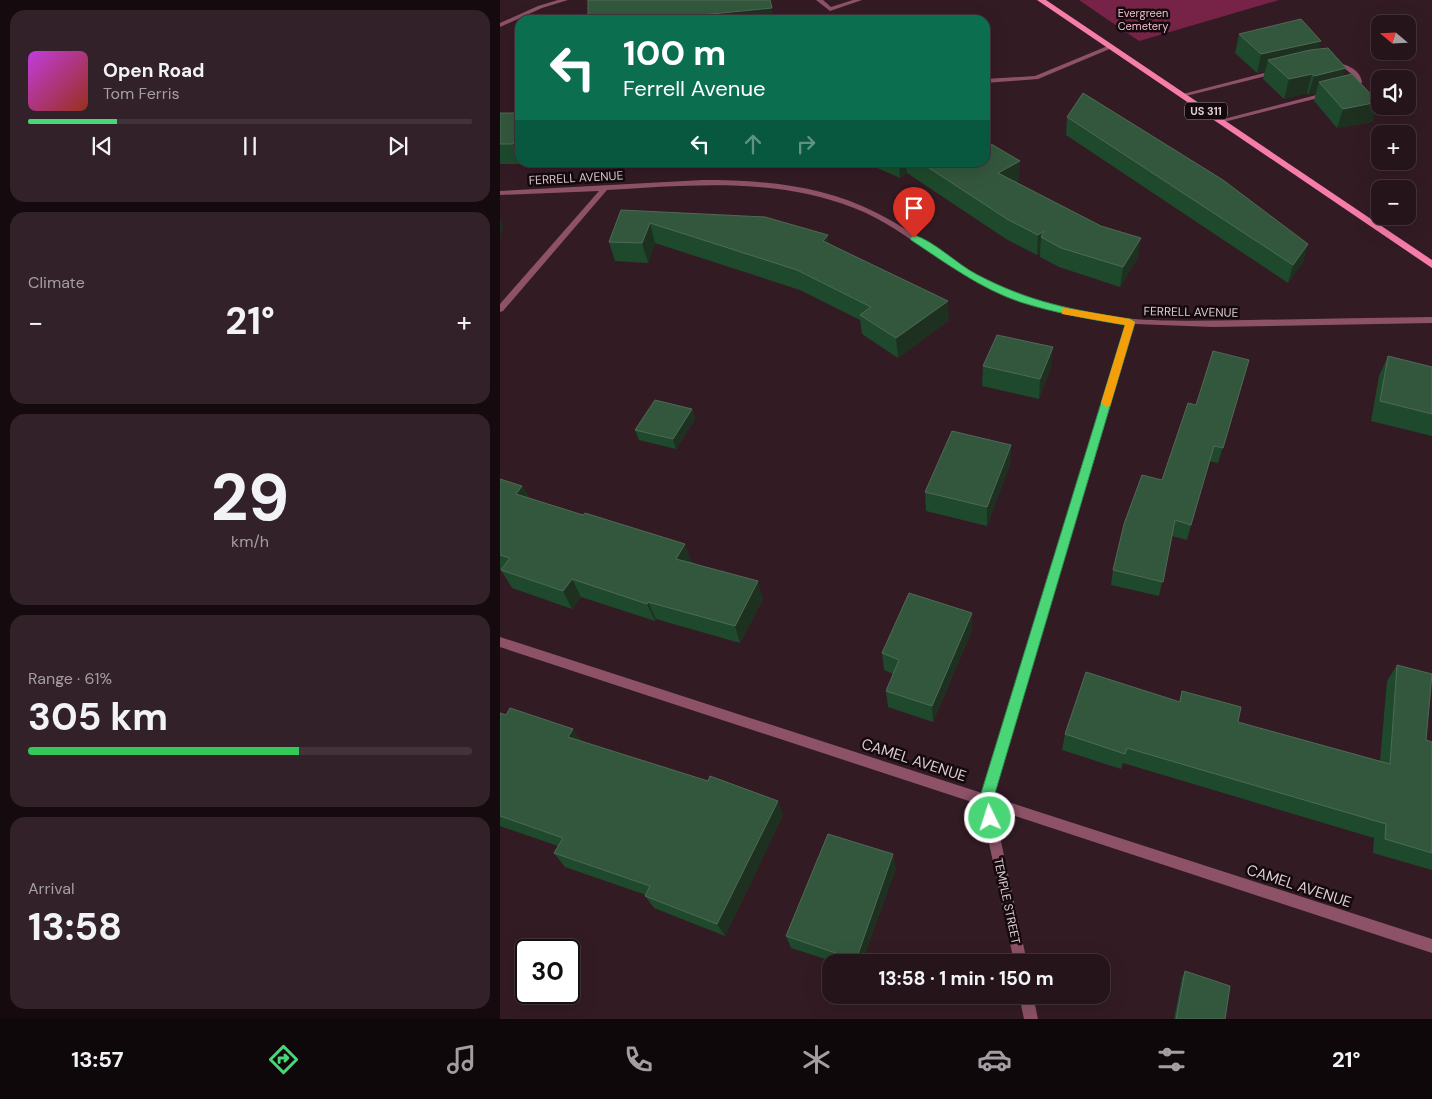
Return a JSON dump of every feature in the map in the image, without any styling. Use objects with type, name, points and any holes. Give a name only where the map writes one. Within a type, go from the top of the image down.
[{"type":"main road","name":"US 311","points":[[1042,0],[1432,265]]},
{"type":"street","points":[[522,15],[540,7],[565,0]]},
{"type":"street","points":[[819,0],[830,9],[859,0]]},
{"type":"street","points":[[500,25],[515,18]]},
{"type":"street","points":[[990,81],[1036,78],[1110,47]]},
{"type":"street","points":[[1220,121],[1356,87],[1359,82],[1358,76],[1346,66],[1324,63]]},
{"type":"street","points":[[1182,95],[1286,70]]},
{"type":"street","name":"FERRELL AVENUE","points":[[500,193],[690,183],[744,182],[785,187],[823,195],[858,207],[902,229],[972,276],[1022,299],[1065,312],[1130,322],[1194,324],[1432,320]]},
{"type":"street","points":[[500,309],[605,188]]},
{"type":"street","name":"TEMPLE STREET","points":[[1018,954],[986,800],[1130,322]]},
{"type":"street","name":"CAMEL AVENUE","points":[[500,642],[1432,946]]},
{"type":"street","points":[[1028,1004],[1031,1019]]},
{"type":"green space","name":"Evergreen Cemetery","points":[[1079,0],[1279,0],[1139,41]]},
{"type":"building","points":[[588,0],[770,0],[772,8],[701,15],[588,15]]},
{"type":"building","points":[[1301,19],[1321,41],[1261,54],[1239,34]]},
{"type":"building","points":[[1328,48],[1346,68],[1314,76],[1312,74],[1289,79],[1268,60],[1310,50]]},
{"type":"building","points":[[1352,74],[1371,94],[1371,103],[1343,109],[1319,82]]},
{"type":"building","points":[[1083,93],[1223,180],[1308,244],[1293,265],[1067,117]]},
{"type":"building","points":[[500,113],[515,113],[515,139],[513,144],[500,144]]},
{"type":"building","points":[[990,144],[1020,161],[998,173],[1101,226],[1141,238],[1123,267],[1061,248],[1041,237],[1044,231],[1038,235],[1007,219],[928,167],[990,167]]},
{"type":"building","points":[[621,210],[765,217],[828,235],[823,241],[948,301],[896,338],[860,315],[871,307],[797,270],[650,223],[642,243],[609,242]]},
{"type":"building","points":[[997,335],[1053,347],[1040,379],[983,366]]},
{"type":"building","points":[[1213,351],[1249,360],[1223,448],[1214,446],[1191,525],[1175,520],[1163,582],[1113,570],[1124,524],[1142,475],[1162,480],[1188,403],[1196,405]]},
{"type":"building","points":[[1388,356],[1432,367],[1432,414],[1380,401]]},
{"type":"building","points":[[655,400],[692,409],[673,439],[635,430]]},
{"type":"building","points":[[952,431],[1011,445],[987,507],[925,492]]},
{"type":"building","points":[[500,479],[522,486],[516,494],[685,544],[676,559],[758,581],[735,626],[648,602],[647,604],[572,579],[563,591],[501,570],[510,558],[500,555]]},
{"type":"building","points":[[909,593],[972,613],[932,706],[886,691],[899,660],[882,653]]},
{"type":"building","points":[[1397,665],[1432,674],[1426,740],[1432,742],[1432,853],[1385,839],[1386,824],[1127,748],[1125,754],[1065,734],[1086,672],[1180,702],[1182,691],[1241,707],[1238,722],[1390,764]]},
{"type":"building","points":[[510,708],[573,729],[568,737],[708,781],[710,776],[778,801],[717,924],[645,896],[650,886],[554,853],[563,838],[500,816],[500,713],[506,715]]},
{"type":"building","points":[[828,834],[893,854],[858,954],[838,954],[786,936]]},
{"type":"building","points":[[1185,971],[1230,986],[1225,1019],[1176,1019]]},
{"type":"slow traffic","points":[[1065,312],[1130,322],[1106,403]]},
{"type":"route","points":[[914,238],[972,276],[1022,299],[1065,312],[1130,322],[986,800],[990,818]]}]
